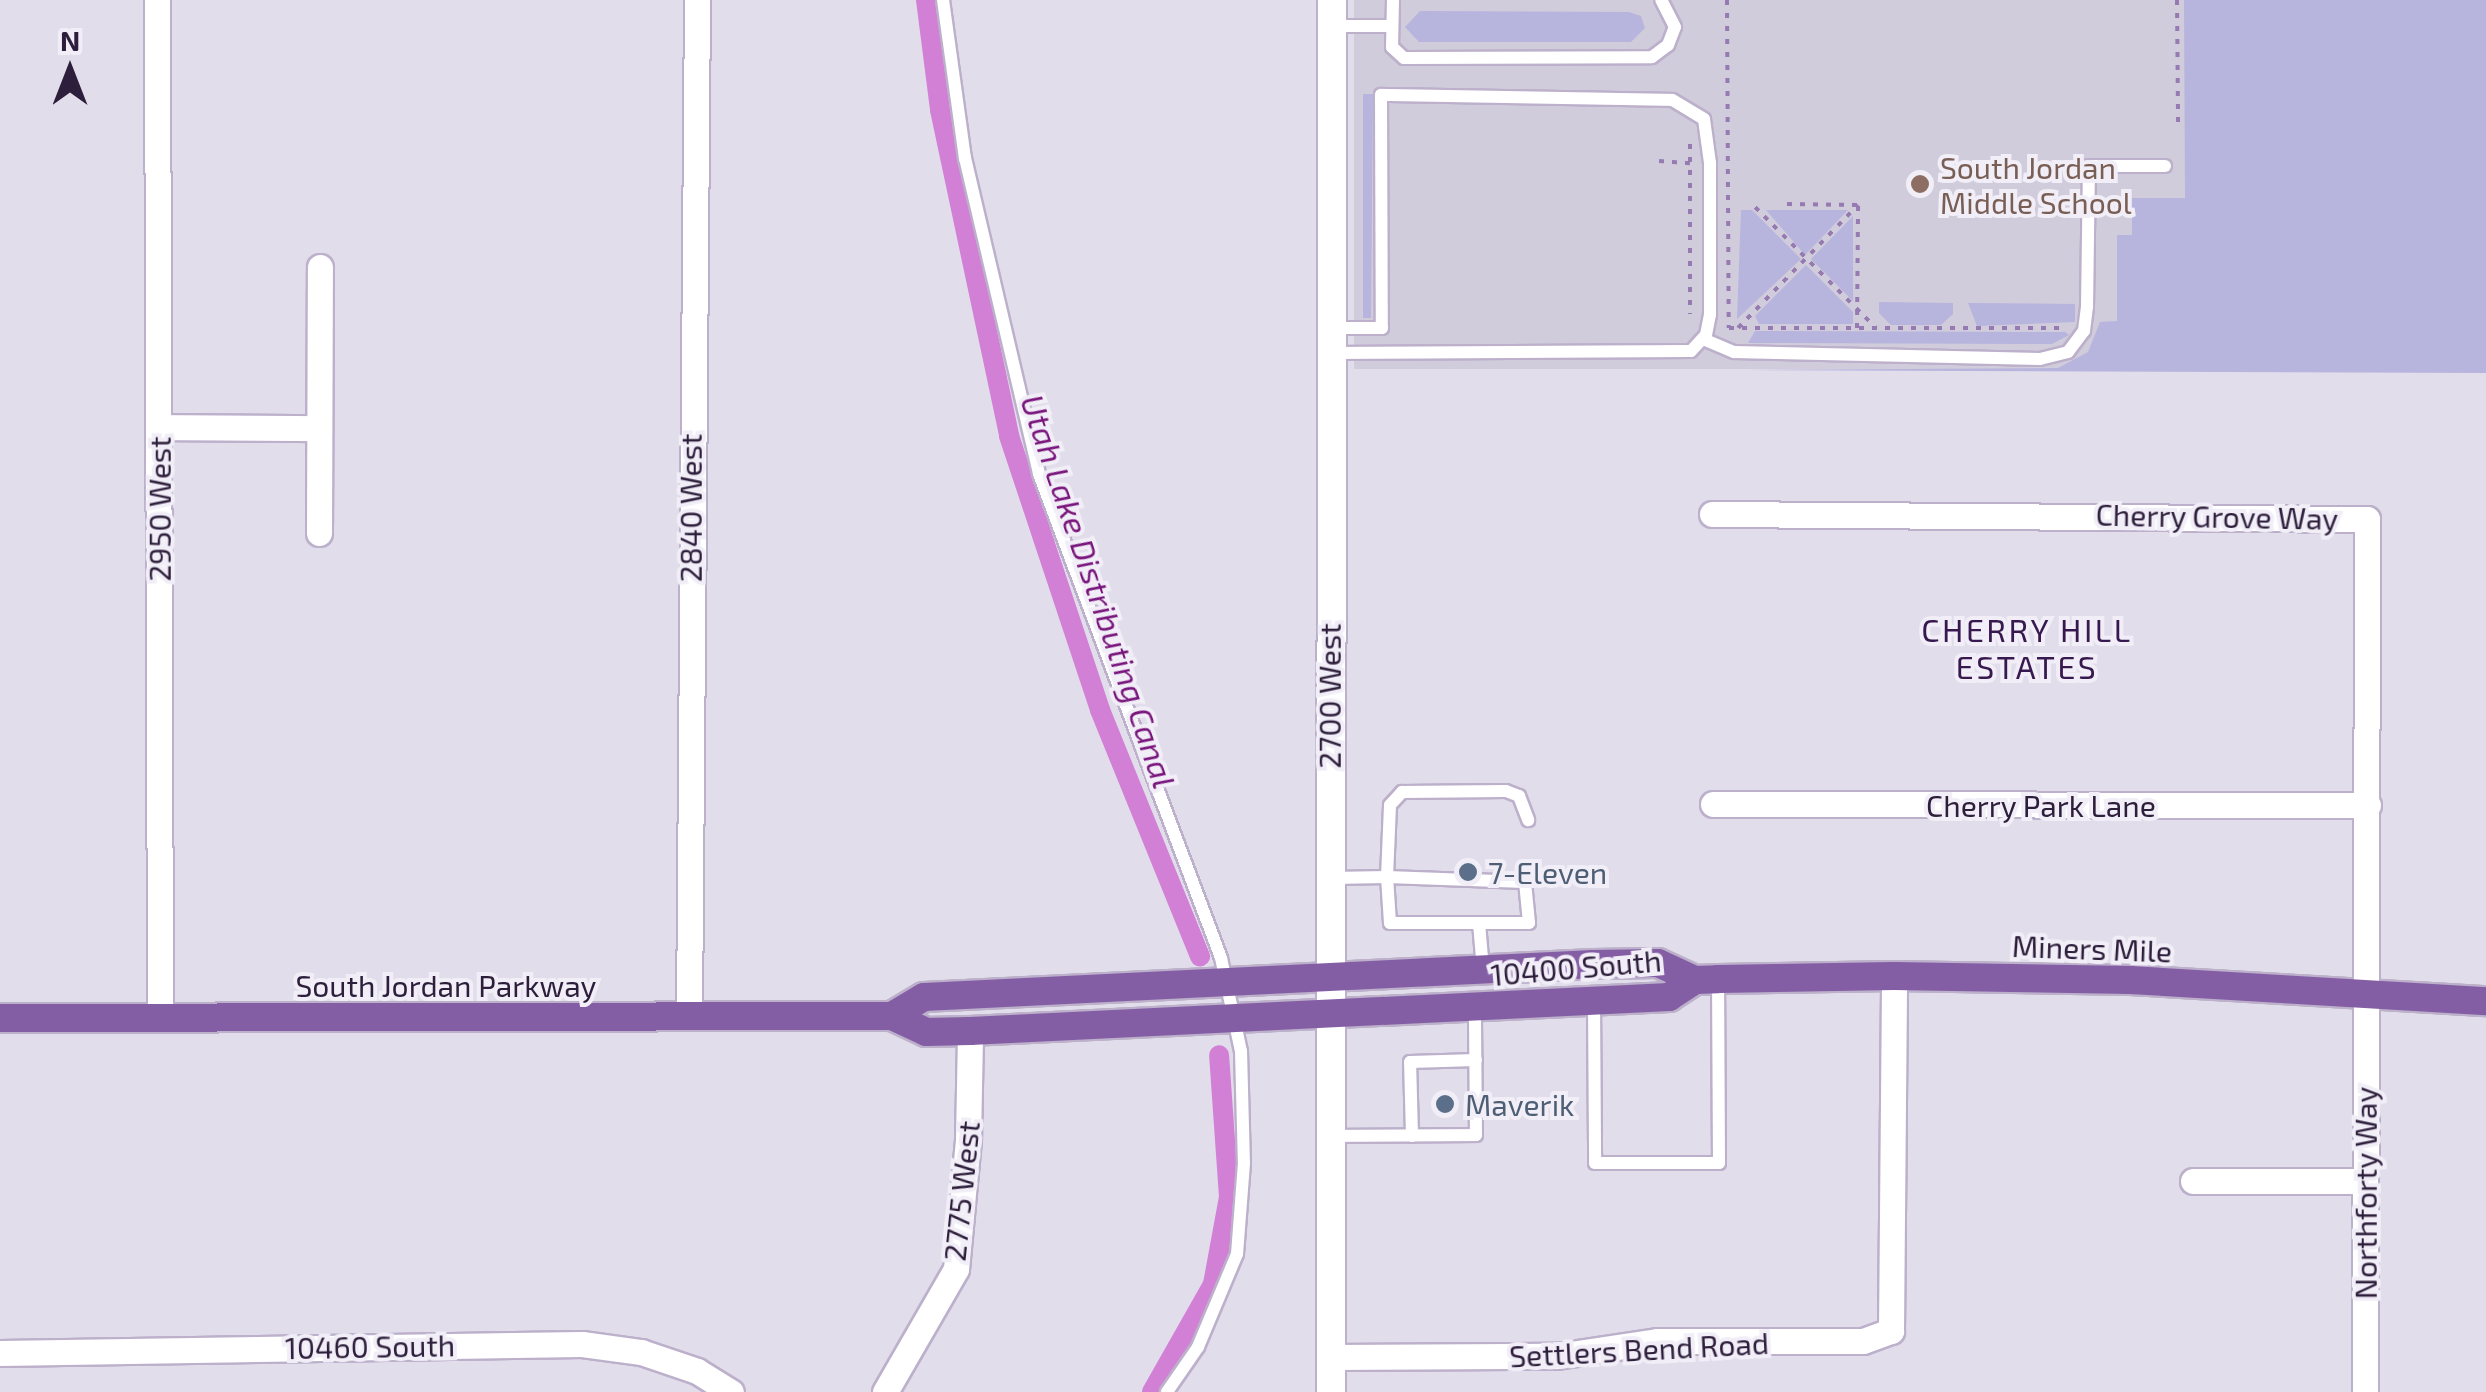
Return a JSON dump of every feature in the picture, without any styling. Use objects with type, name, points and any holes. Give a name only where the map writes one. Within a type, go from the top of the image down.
[{"type":"main road","name":"2700 West","points":[[1331,1392],[1327,1136],[1332,13]]},
{"type":"main road","name":"10400 South","points":[[1328,978],[1658,962],[1707,980]]},
{"type":"main road","name":"Miners Mile","points":[[1707,980],[1894,976],[2130,980],[2486,1002]]},
{"type":"main road","name":"South Jordan Parkway","points":[[892,1016],[924,997],[1328,978]]},
{"type":"main road","name":"10400 South","points":[[1328,1015],[1669,997],[1707,980]]},
{"type":"main road","name":"South Jordan Parkway","points":[[0,1018],[892,1016],[926,1032],[1328,1015]]},
{"type":"street","name":"2950 West","points":[[158,0],[160,1018]]},
{"type":"street","name":"2840 West","points":[[689,1017],[697,0]]},
{"type":"street","points":[[319,533],[320,267]]},
{"type":"street","points":[[158,427],[319,428]]},
{"type":"street","name":"Cherry Grove Way","points":[[1712,514],[2366,519],[2366,995]]},
{"type":"street","name":"Cherry Park Lane","points":[[1713,804],[2368,805]]},
{"type":"street","name":"Settlers Bend Road","points":[[1331,1357],[1557,1356],[1657,1341],[1863,1340],[1891,1331],[1894,976]]},
{"type":"street","name":"Northforty Way","points":[[2365,1392],[2366,995]]},
{"type":"street","name":"2775 West","points":[[885,1392],[956,1269],[970,1031]]},
{"type":"street","points":[[2193,1181],[2365,1181]]},
{"type":"street","name":"10460 South","points":[[0,1353],[582,1344],[641,1352],[697,1371],[731,1392]]},
{"type":"lane","points":[[943,0],[965,158],[1038,474],[1226,984],[1234,1019],[1244,1163],[1237,1254],[1198,1347],[1166,1392]]},
{"type":"lane","points":[[1393,0],[1392,47],[1404,58],[1643,58],[1661,52],[1673,37],[1674,18],[1662,0]]},
{"type":"lane","points":[[1332,13],[1392,26]]},
{"type":"lane","points":[[1381,95],[1672,100],[1699,112],[1709,137],[1710,315],[1703,339],[1686,353],[1331,340],[1382,328],[1381,95]]},
{"type":"lane","points":[[1703,339],[1734,352],[2040,359],[2068,352],[2084,332],[2088,307],[2089,166],[2165,166]]},
{"type":"lane","points":[[1527,867],[1529,923],[1390,922],[1390,805],[1416,790],[1506,791],[1520,796],[1528,820]]},
{"type":"lane","points":[[1328,878],[1526,882]]},
{"type":"lane","points":[[1479,923],[1483,970]]},
{"type":"lane","points":[[1594,1002],[1595,1163],[1720,1163],[1707,980]]},
{"type":"lane","points":[[1327,1136],[1476,1135],[1475,1009]]},
{"type":"lane","points":[[1412,1136],[1410,1062],[1476,1060]]},
{"type":"path","points":[[1727,0],[1729,328],[2076,328]]},
{"type":"path","points":[[2177,0],[2178,123]]},
{"type":"path","points":[[1690,133],[1690,314]]},
{"type":"path","points":[[1660,161],[1690,163]]},
{"type":"path","points":[[1787,204],[1858,204]]},
{"type":"path","points":[[1738,328],[1858,204]]},
{"type":"path","points":[[1857,328],[1858,204]]},
{"type":"path","points":[[1754,207],[1876,328]]},
{"type":"shaded area","name":"South Jordan Middle School","points":[[1354,0],[2486,0],[2486,369],[1354,369]]},
{"type":"shaded area","points":[[2184,0],[2486,0],[2486,373],[1746,370],[2058,368],[2088,352],[2100,322],[2117,321],[2117,235],[2132,235],[2132,198],[2185,198]]},
{"type":"shaded area","points":[[1420,11],[1629,12],[1641,16],[1645,28],[1631,42],[1419,42],[1405,27]]},
{"type":"shaded area","points":[[1363,94],[1373,94],[1371,318],[1363,318]]},
{"type":"shaded area","points":[[1741,210],[1752,210],[1801,259],[1737,319]]},
{"type":"shaded area","points":[[1766,210],[1848,210],[1805,255]]},
{"type":"shaded area","points":[[1853,216],[1853,301],[1811,259]]},
{"type":"shaded area","points":[[1806,265],[1853,312],[1853,324],[1759,324],[1755,316]]},
{"type":"shaded area","points":[[1879,302],[1953,303],[1953,314],[1941,325],[1891,325],[1879,313]]},
{"type":"shaded area","points":[[1968,303],[2075,304],[2075,322],[1977,326]]},
{"type":"shaded area","points":[[1755,331],[2069,335],[2052,344],[1748,343]]},
{"type":"waterway","name":"Utah Lake Distributing Canal","points":[[926,0],[940,110],[1009,436],[1100,710],[1200,956]]},
{"type":"waterway","name":"Utah Lake Distributing Canal","points":[[1152,1392],[1213,1284],[1229,1197],[1219,1055]]},
{"type":"place","name":"South Jordan Middle School","points":[[1920,184]]},
{"type":"place","name":"7-Eleven","points":[[1468,872]]},
{"type":"place","name":"Maverik","points":[[1445,1104]]},
{"type":"district","name":"CHERRY HILL ESTATES","points":[[2027,648]]}]
